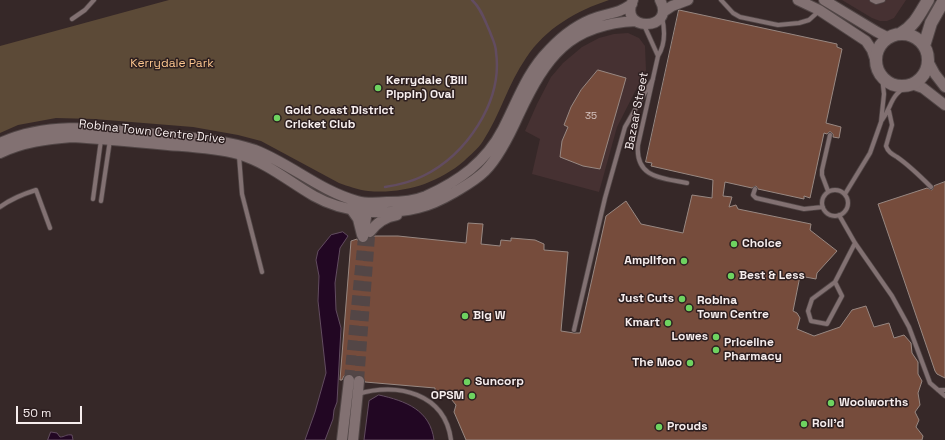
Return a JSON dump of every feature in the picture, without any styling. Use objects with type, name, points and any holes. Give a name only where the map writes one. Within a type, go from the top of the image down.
[{"type":"main road","points":[[895,36],[914,36],[924,46],[927,53],[928,61],[924,75],[918,81],[909,85],[900,86],[882,77],[876,62],[877,55],[879,48],[895,36],[912,26],[928,0]]},
{"type":"main road","points":[[924,46],[931,23],[944,0]]},
{"type":"street","points":[[660,0],[663,8],[662,14]]},
{"type":"street","points":[[632,2],[631,13],[640,23],[653,24],[657,22],[662,14],[672,6],[688,0]]},
{"type":"street","points":[[798,0],[819,10],[866,41],[872,50],[876,62]]},
{"type":"street","points":[[824,0],[877,32],[895,36]]},
{"type":"street","name":"Robina Town Centre Drive","points":[[239,150],[269,156],[331,192],[358,201],[370,208],[407,202],[426,196],[462,177],[487,154],[499,136],[528,76],[548,50],[568,33],[584,23],[600,16],[617,13],[632,2]]},
{"type":"street","name":"Robina Town Centre Drive","points":[[0,153],[24,144],[51,139],[106,134],[215,140],[239,150],[254,160],[275,170],[319,198],[333,204],[352,208],[409,210],[427,206],[439,201],[477,178],[486,170],[507,140],[539,75],[552,58],[568,43],[588,30],[596,27],[612,23],[640,23]]},
{"type":"street","points":[[928,61],[934,74],[945,88]]},
{"type":"street","points":[[909,85],[923,88],[945,105]]},
{"type":"street","name":"Robina Town Centre Drive","points":[[0,143],[24,135],[53,129],[84,128],[106,134]]},
{"type":"street","points":[[352,208],[368,235]]},
{"type":"street","points":[[368,235],[370,208]]},
{"type":"street","points":[[368,235],[377,223],[390,217],[404,214],[409,210]]},
{"type":"street","points":[[342,440],[354,381]]},
{"type":"street","points":[[352,394],[353,440]]},
{"type":"lane","points":[[72,19],[85,10],[94,0]]},
{"type":"lane","points":[[721,0],[740,17],[778,25],[799,23],[809,20],[819,10]]},
{"type":"lane","points":[[872,0],[876,2],[883,0]]},
{"type":"lane","name":"Bazaar Street","points":[[662,14],[664,24],[663,42],[658,56],[637,154],[639,162],[649,173],[665,179],[687,183]]},
{"type":"lane","points":[[640,23],[658,56]]},
{"type":"lane","points":[[845,194],[870,153],[881,122],[884,94],[882,77]]},
{"type":"lane","points":[[574,330],[605,198],[625,127],[653,79]]},
{"type":"lane","points":[[909,85],[898,91],[891,101],[889,111],[892,125],[886,146],[887,149],[911,166],[931,187]]},
{"type":"lane","points":[[881,122],[889,111]]},
{"type":"lane","points":[[93,199],[106,134]]},
{"type":"lane","points":[[101,201],[106,134]]},
{"type":"lane","points":[[828,191],[822,170],[830,135]]},
{"type":"lane","points":[[239,150],[242,194],[262,272]]},
{"type":"lane","points":[[755,189],[753,195],[756,198],[804,209],[823,207]]},
{"type":"lane","points":[[0,207],[9,200],[36,190],[50,228]]},
{"type":"lane","points":[[838,190],[845,194],[847,198],[846,210],[839,215],[831,215],[823,207],[822,199],[828,191],[838,190]]},
{"type":"lane","points":[[839,215],[855,243],[892,296],[909,327],[930,384],[945,396]]},
{"type":"lane","points":[[835,282],[842,296],[827,324],[811,321],[808,312],[812,299],[835,282],[855,243]]},
{"type":"lane","points":[[352,394],[387,388],[408,392],[423,398],[433,405],[441,414],[451,440]]},
{"type":"lane","points":[[938,390],[945,390]]},
{"type":"shaded area","points":[[842,0],[906,0],[894,18],[887,21],[880,21],[872,18]]},
{"type":"shaded area","points":[[628,33],[639,38],[645,46],[646,70],[617,127],[599,192],[532,174],[540,139],[525,131],[551,77],[563,63],[582,47],[599,38],[614,34]]},
{"type":"shaded area","points":[[343,232],[348,236],[340,248],[335,283],[336,310],[341,328],[337,402],[333,419],[325,440],[305,440],[326,373],[318,301],[319,276],[316,260],[318,251],[331,235]]},
{"type":"shaded area","points":[[379,395],[398,400],[415,408],[428,421],[434,440],[364,440],[369,401]]},
{"type":"shaded area","points":[[51,432],[57,433],[60,437],[72,435],[73,440],[48,440]]},
{"type":"green space","name":"Kerrydale Park","points":[[169,0],[609,0],[574,15],[552,29],[534,47],[520,68],[483,141],[464,161],[443,176],[419,186],[407,189],[381,192],[357,189],[339,183],[261,141],[238,135],[193,127],[94,119],[56,118],[18,125],[0,133],[0,46]]},
{"type":"building","name":"Robina Town Centre","points":[[679,10],[837,44],[837,47],[842,49],[826,123],[841,127],[839,138],[833,137],[831,132],[827,134],[824,133],[810,198],[804,196],[804,199],[758,189],[756,186],[752,188],[725,182],[723,196],[732,197],[729,207],[736,205],[738,209],[811,224],[810,230],[837,251],[817,273],[816,279],[800,276],[793,311],[797,313],[800,318],[797,329],[814,336],[840,327],[852,310],[866,306],[874,327],[889,323],[894,338],[904,335],[911,343],[912,353],[918,362],[918,374],[922,381],[918,393],[920,405],[915,412],[919,420],[916,427],[923,436],[922,440],[466,440],[454,412],[456,405],[447,394],[435,392],[435,388],[365,382],[362,376],[359,375],[354,377],[349,374],[340,380],[351,241],[357,239],[359,242],[366,243],[369,238],[375,236],[398,236],[466,243],[468,223],[483,224],[481,244],[500,246],[501,240],[511,241],[511,238],[535,240],[544,244],[544,250],[568,252],[561,331],[580,333],[606,216],[626,201],[641,224],[683,233],[692,195],[712,198],[713,180],[651,166],[652,163],[646,162]]},
{"type":"building","points":[[598,70],[626,78],[600,169],[583,166],[560,157],[562,141],[568,127],[564,125],[571,107],[581,90]]},
{"type":"building","points":[[945,182],[945,378],[937,374],[935,371],[878,204],[927,188],[932,190],[934,186]]},
{"type":"waterway","points":[[385,187],[414,180],[439,167],[454,155],[467,141],[487,108],[494,90],[497,71],[496,49],[482,15],[472,0]]},
{"type":"tunnel","points":[[359,381],[370,236]]},
{"type":"tunnel","points":[[349,380],[363,237]]},
{"type":"place","name":"Kerrydale (Bill Pippin) Oval","points":[[378,88]]},
{"type":"place","name":"Gold Coast District Cricket Club","points":[[277,118]]},
{"type":"place","name":"Choice","points":[[734,244]]},
{"type":"place","name":"Amplifon","points":[[684,261]]},
{"type":"place","name":"Best & Less","points":[[731,276]]},
{"type":"place","name":"Just Cuts","points":[[682,299]]},
{"type":"place","name":"Robina Town Centre","points":[[689,308]]},
{"type":"place","name":"Big W","points":[[465,316]]},
{"type":"place","name":"Kmart","points":[[668,323]]},
{"type":"place","name":"Lowes","points":[[716,337]]},
{"type":"place","name":"Priceline Pharmacy","points":[[716,350]]},
{"type":"place","name":"The Moo","points":[[690,363]]},
{"type":"place","name":"Suncorp","points":[[467,382]]},
{"type":"place","name":"OPSM","points":[[472,396]]},
{"type":"place","name":"Woolworths","points":[[831,403]]},
{"type":"place","name":"Roll'd","points":[[804,424]]},
{"type":"place","name":"Prouds","points":[[659,427]]}]
